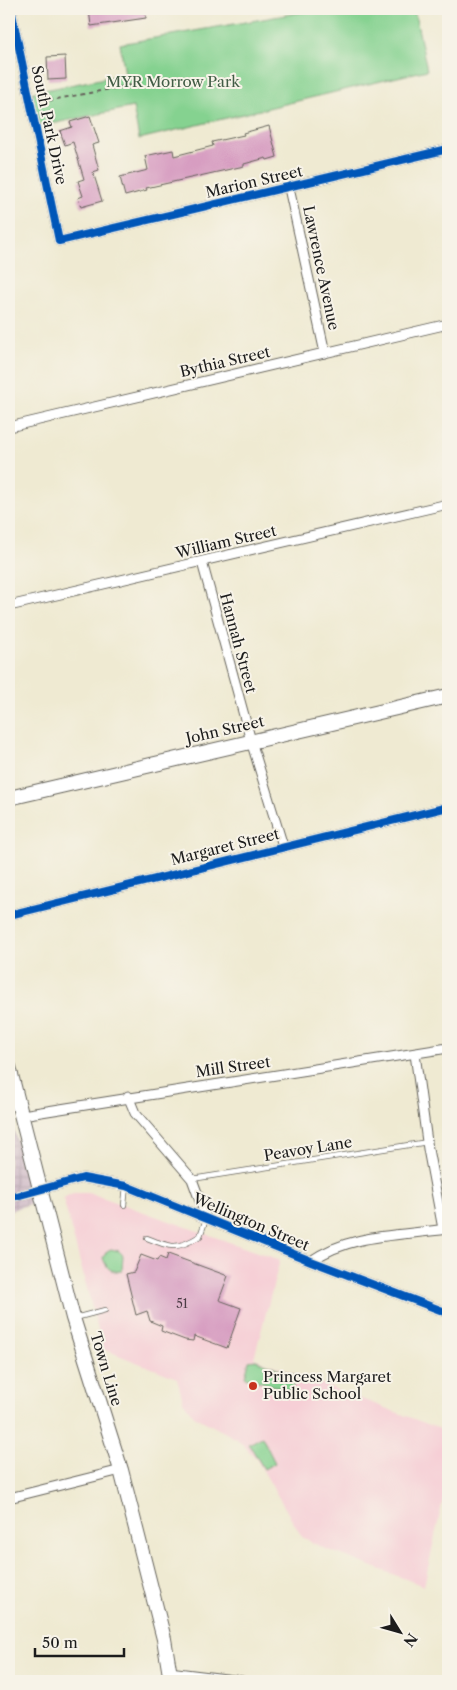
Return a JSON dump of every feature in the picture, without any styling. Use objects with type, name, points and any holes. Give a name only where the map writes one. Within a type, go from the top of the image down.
[{"type":"main road","name":"John Street","points":[[9,798],[448,696]]},
{"type":"main road","name":"Town Line","points":[[9,1066],[73,1318],[121,1470],[164,1639],[170,1677]]},
{"type":"street","name":"South Park Drive","points":[[11,9],[59,241],[64,240]]},
{"type":"street","name":"Marion Street","points":[[64,240],[448,149]]},
{"type":"street","name":"Lawrence Avenue","points":[[289,188],[325,353]]},
{"type":"street","name":"Bythia Street","points":[[9,427],[448,324]]},
{"type":"street","name":"William Street","points":[[9,606],[448,504]]},
{"type":"street","name":"Hannah Street","points":[[202,562],[251,741],[283,846]]},
{"type":"street","name":"Margaret Street","points":[[9,915],[448,806]]},
{"type":"street","name":"Mill Street","points":[[22,1114],[128,1096],[448,1048]]},
{"type":"street","points":[[311,1261],[326,1251],[369,1237],[445,1229],[428,1142],[415,1054]]},
{"type":"street","points":[[128,1096],[134,1113],[192,1180],[206,1217]]},
{"type":"street","name":"Wellington Street","points":[[9,1198],[83,1178],[126,1186],[311,1261],[448,1313]]},
{"type":"street","points":[[9,1498],[121,1470]]},
{"type":"street","points":[[170,1677],[242,1681]]},
{"type":"lane","name":"Peavoy Lane","points":[[192,1180],[428,1142]]},
{"type":"lane","points":[[124,1205],[126,1186]]},
{"type":"lane","points":[[147,1238],[170,1247],[184,1246],[200,1236],[206,1217]]},
{"type":"lane","points":[[73,1318],[105,1310]]},
{"type":"path","points":[[31,104],[132,85]]},
{"type":"shaded area","points":[[9,1114],[36,1202],[9,1211]]},
{"type":"shaded area","name":"Princess Margaret Public School","points":[[73,1193],[90,1193],[280,1260],[254,1358],[448,1432],[448,1477],[424,1586],[323,1548],[302,1537],[255,1457],[237,1439],[194,1416],[183,1401],[177,1378],[103,1349],[63,1198]]},
{"type":"green space","name":"MYR Morrow Park","points":[[320,9],[414,9],[427,70],[139,139],[133,107],[36,127],[30,93],[125,74],[120,44]]},
{"type":"green space","points":[[111,1249],[119,1251],[123,1255],[122,1271],[112,1270],[106,1265],[103,1258],[107,1251]]},
{"type":"green space","points":[[256,1360],[297,1376],[291,1391],[245,1377],[249,1361]]},
{"type":"green space","points":[[262,1437],[275,1463],[264,1469],[249,1444]]},
{"type":"building","points":[[89,9],[145,9],[146,18],[91,26]]},
{"type":"building","points":[[65,56],[66,79],[48,80],[47,57]]},
{"type":"building","points":[[90,116],[99,143],[92,145],[99,170],[93,172],[102,201],[81,207],[78,198],[83,196],[78,181],[84,179],[73,142],[65,145],[60,131],[72,127],[70,122]]},
{"type":"building","points":[[269,126],[277,157],[267,160],[266,158],[244,164],[244,166],[146,188],[147,190],[125,196],[120,177],[148,170],[145,156],[173,150],[174,156],[213,146],[212,142],[244,135],[243,133]]},
{"type":"building","points":[[168,1254],[228,1276],[219,1300],[241,1308],[227,1348],[194,1336],[193,1341],[185,1340],[161,1331],[162,1326],[150,1321],[147,1311],[136,1315],[126,1274],[134,1272],[141,1255],[157,1261],[159,1257],[166,1260]]},
{"type":"cycle path","points":[[11,9],[59,241],[448,149]]},
{"type":"cycle path","points":[[9,915],[448,807]]},
{"type":"cycle path","points":[[9,1198],[83,1178],[126,1186],[311,1261],[448,1313]]},
{"type":"place","name":"Princess Margaret Public School","points":[[253,1386]]}]
